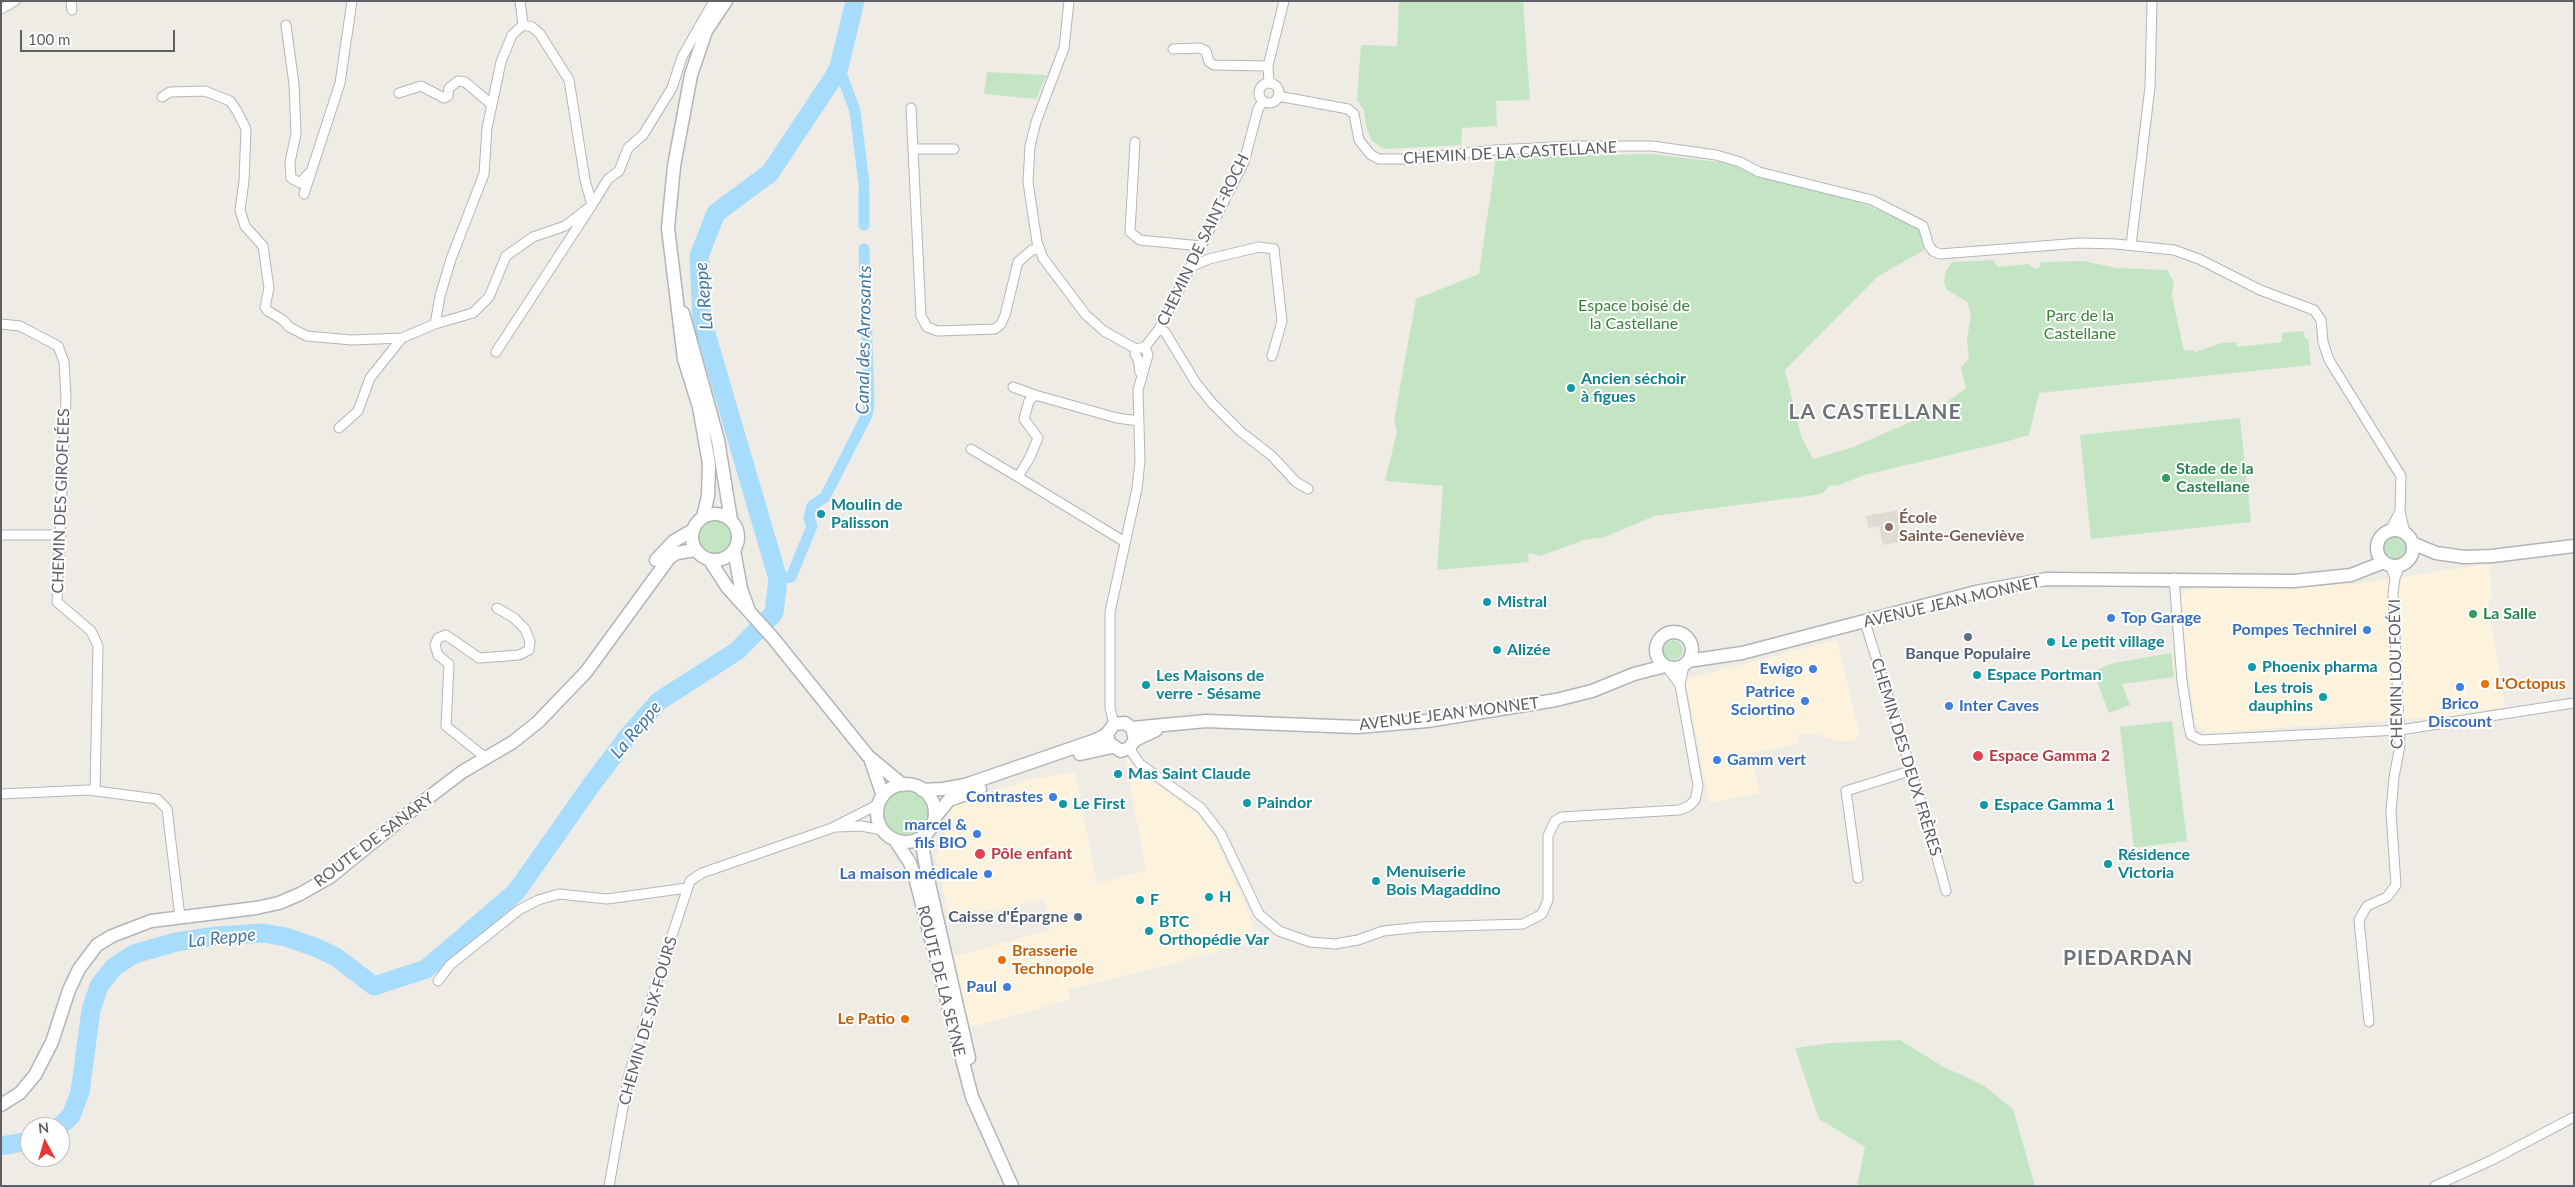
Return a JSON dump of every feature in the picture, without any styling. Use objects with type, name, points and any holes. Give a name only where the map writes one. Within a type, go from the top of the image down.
[{"type":"main road","points":[[726,1],[706,31],[696,57],[686,95],[673,174],[668,228],[671,268],[684,359],[698,401],[708,457],[708,496],[703,517],[692,530],[695,550],[709,560],[727,587],[773,638],[868,756],[903,785],[922,790],[965,785],[1096,740],[1111,729]]},
{"type":"main road","points":[[696,57],[736,1]]},
{"type":"main road","points":[[671,268],[718,440],[731,520],[738,531],[738,544],[734,550],[723,559],[709,560]]},
{"type":"main road","points":[[703,517],[717,514],[731,520]]},
{"type":"main road","name":"ROUTE DE SANARY","points":[[1,1105],[20,1093],[35,1075],[52,1042],[69,990],[86,956],[112,936],[151,921],[256,908],[300,894],[330,877],[420,804],[486,758],[513,742],[545,716],[586,672],[648,570],[674,540],[692,530]]},
{"type":"main road","points":[[2360,571],[2377,550],[2378,540],[2390,531],[2408,538],[2412,551],[2396,563],[2377,550]]},
{"type":"main road","name":"AVENUE JEAN MONNET","points":[[2408,538],[2436,553],[2453,557],[2492,556],[2574,546]]},
{"type":"main road","name":"ROUTE DE SANARY","points":[[609,637],[670,556],[677,552],[695,550]]},
{"type":"main road","points":[[734,550],[741,589],[750,612]]},
{"type":"main road","name":"AVENUE JEAN MONNET","points":[[1686,663],[1726,656],[1999,587],[2046,579],[2174,578],[2294,581],[2335,578],[2436,553]]},
{"type":"main road","points":[[1691,645],[1686,663],[1672,668],[1666,666],[1658,658],[1656,647],[1662,637],[1673,633],[1684,636],[1691,645],[1726,656]]},
{"type":"main road","name":"AVENUE JEAN MONNET","points":[[1634,674],[1656,647]]},
{"type":"main road","name":"AVENUE JEAN MONNET","points":[[935,816],[949,800],[1088,752],[1112,747],[1121,750],[1132,739],[1170,725],[1216,721],[1358,727],[1412,722],[1502,710],[1556,700],[1592,691],[1634,674],[1666,666]]},
{"type":"main road","name":"AVENUE JEAN MONNET","points":[[1111,729],[1125,723],[1132,739]]},
{"type":"main road","points":[[1111,729],[1112,747]]},
{"type":"main road","points":[[868,756],[881,800],[878,822],[882,830],[895,840],[910,842],[924,836],[930,830],[935,816],[932,802],[922,790]]},
{"type":"main road","points":[[881,800],[889,790],[903,785]]},
{"type":"main road","name":"ROUTE DE LA SEYNE","points":[[924,836],[922,850],[928,879],[985,1123]]},
{"type":"main road","name":"ROUTE DE LA SEYNE","points":[[895,840],[910,863],[916,881],[972,1097],[1012,1186]]},
{"type":"street","points":[[1,9],[15,1]]},
{"type":"street","points":[[304,194],[340,84],[352,1]]},
{"type":"street","points":[[520,1],[523,25]]},
{"type":"street","points":[[496,352],[608,179],[619,171],[628,148],[643,135],[672,88],[682,57],[714,1]]},
{"type":"street","points":[[1069,1],[1064,48],[1036,122],[1030,146],[1028,182],[1038,248],[1043,258],[1086,315],[1104,331],[1141,353]]},
{"type":"street","points":[[1269,83],[1268,66],[1284,1]]},
{"type":"street","points":[[2131,245],[2150,87],[2152,1]]},
{"type":"street","points":[[286,25],[294,84],[296,134],[290,162],[291,178],[300,183],[310,172]]},
{"type":"street","points":[[435,324],[440,296],[451,259],[484,174],[487,128],[501,62],[512,35],[523,25]]},
{"type":"street","points":[[523,25],[532,27],[540,34],[569,80],[585,180],[592,205]]},
{"type":"street","points":[[1173,48],[1200,48],[1206,52],[1209,62],[1214,65],[1268,66]]},
{"type":"street","points":[[399,93],[421,86],[444,98],[448,96],[449,88],[458,80],[465,82],[492,104]]},
{"type":"street","points":[[1269,83],[1276,86],[1278,96],[1272,102],[1263,101],[1259,93],[1260,88],[1269,83]]},
{"type":"street","points":[[162,97],[170,92],[205,91],[230,101],[237,112],[246,129],[240,210],[245,226],[263,246],[269,288],[265,307],[299,333],[307,336],[352,340],[402,338],[435,324],[473,313],[488,297],[506,256],[533,237],[565,226],[592,205]]},
{"type":"street","name":"CHEMIN DE LA CASTELLANE","points":[[1278,96],[1348,109],[1354,114],[1359,140],[1364,148],[1379,159],[1411,159],[1495,150],[1574,146],[1652,146],[1716,155],[1740,162],[1759,172],[1872,200],[1924,226],[1929,246],[1933,251],[1940,254],[2080,243],[2131,245],[2174,250],[2199,259],[2260,290],[2314,310],[2321,320],[2323,342],[2329,360],[2401,476],[2400,510],[2408,538]]},
{"type":"street","name":"CHEMIN DE SAINT-ROCH","points":[[1111,729],[1110,612],[1139,471],[1138,390],[1141,353],[1159,329],[1244,162],[1258,110],[1263,101]]},
{"type":"street","points":[[912,108],[921,316],[927,327],[938,330],[995,329],[1001,324],[1005,315],[1018,262],[1032,250],[1038,248]]},
{"type":"street","points":[[1135,142],[1130,232],[1140,240],[1200,246]]},
{"type":"street","points":[[913,149],[954,149]]},
{"type":"street","points":[[1190,267],[1209,259],[1259,247],[1274,249],[1282,321],[1272,356]]},
{"type":"street","name":"CHEMIN DES GIROFLÉES","points":[[1,324],[20,326],[58,346],[64,362],[66,399],[57,602],[91,631],[98,646],[95,791]]},
{"type":"street","points":[[1159,329],[1166,332],[1196,383],[1212,403],[1241,432],[1272,456],[1296,482],[1308,489]]},
{"type":"street","points":[[339,428],[358,411],[370,378],[402,338]]},
{"type":"street","points":[[1013,387],[1117,418],[1139,421]]},
{"type":"street","points":[[1018,477],[1030,457],[1038,438],[1024,419],[1029,401],[1035,395]]},
{"type":"street","points":[[971,449],[1125,542]]},
{"type":"street","name":"CHEMIN DE LA CASTELLANE","points":[[2390,531],[2400,510]]},
{"type":"street","points":[[1,535],[61,535]]},
{"type":"street","name":"CHEMIN LOU FOÉVI","points":[[2369,1022],[2359,920],[2367,906],[2387,897],[2396,885],[2391,812],[2394,777],[2400,746],[2393,593],[2396,563]]},
{"type":"street","points":[[2174,578],[2182,681],[2191,735],[2201,740],[2400,730],[2574,702]]},
{"type":"street","points":[[486,758],[446,726],[449,664],[438,656],[435,645],[438,638],[446,635],[479,658],[519,655],[528,650],[530,641],[525,629],[514,618],[497,608]]},
{"type":"street","name":"CHEMIN DES DEUX FRÈRES","points":[[1865,622],[1946,891]]},
{"type":"street","points":[[1132,739],[1140,764],[1201,808],[1221,834],[1259,914],[1279,931],[1310,942],[1334,944],[1358,940],[1383,931],[1421,927],[1527,924],[1542,914],[1548,900],[1548,836],[1552,824],[1562,817],[1679,810],[1689,806],[1696,800],[1698,786],[1680,685],[1686,663]]},
{"type":"street","points":[[1666,666],[1680,685]]},
{"type":"street","points":[[1858,878],[1846,791],[1910,771]]},
{"type":"street","points":[[1,794],[95,791],[157,799],[167,808],[180,917]]},
{"type":"street","points":[[438,981],[450,965],[519,910],[538,900],[560,894],[607,900],[688,884],[702,873],[832,828],[881,800]]},
{"type":"street","points":[[832,828],[861,826],[882,830]]},
{"type":"street","name":"CHEMIN DE SIX-FOURS","points":[[608,1186],[628,1080],[688,884]]},
{"type":"street","points":[[2435,1186],[2492,1160],[2574,1117]]},
{"type":"shaded area","name":"École Sainte-Geneviève","points":[[1910,508],[1912,520],[1898,523],[1901,535],[1914,532],[1916,539],[1883,545],[1879,526],[1868,528],[1866,516]]},
{"type":"shaded area","points":[[2489,564],[2492,599],[2488,601],[2505,706],[2450,716],[2207,733],[2195,723],[2180,605],[2180,596],[2188,589],[2357,584]]},
{"type":"shaded area","points":[[1837,640],[1859,733],[1858,738],[1853,741],[1836,741],[1817,734],[1798,733],[1799,744],[1751,753],[1760,793],[1710,803],[1685,679]]},
{"type":"shaded area","points":[[1125,757],[1140,772],[1198,815],[1215,839],[1247,908],[1258,941],[1068,990],[1070,1000],[969,1028],[953,957],[1052,929],[1044,899],[994,912],[993,908],[950,919],[936,859],[953,805],[1033,779],[1075,772],[1097,884],[1146,871]]},
{"type":"green space","points":[[1399,1],[1523,1],[1530,100],[1496,101],[1497,126],[1462,128],[1461,145],[1384,149],[1372,141],[1366,126],[1364,110],[1357,100],[1361,45],[1397,46]]},
{"type":"green space","points":[[987,72],[1047,75],[1036,99],[984,94]]},
{"type":"green space","name":"Espace boisé de la Castellane","points":[[1651,154],[1719,162],[1828,191],[1922,226],[1924,250],[1877,277],[1785,370],[1801,436],[1813,459],[1851,448],[1933,412],[1966,388],[1961,368],[1969,360],[1967,340],[1971,314],[1967,302],[1947,290],[1944,283],[1945,273],[1952,262],[1993,260],[1998,267],[2029,264],[2034,269],[2039,268],[2041,262],[2083,261],[2117,268],[2167,270],[2174,282],[2172,296],[2184,351],[2193,350],[2195,352],[2222,343],[2236,342],[2237,347],[2282,342],[2282,333],[2304,331],[2305,339],[2308,339],[2311,365],[2039,393],[2029,435],[1864,475],[1837,486],[1830,485],[1823,493],[1815,495],[1654,516],[1605,537],[1584,540],[1541,556],[1528,553],[1529,562],[1437,570],[1443,486],[1385,481],[1397,432],[1394,420],[1416,299],[1479,274],[1496,157]]},
{"type":"green space","name":"Stade de la Castellane","points":[[2240,418],[2251,522],[2091,539],[2080,435]]},
{"type":"green space","points":[[710,514],[720,514],[734,524],[738,537],[734,550],[728,556],[720,560],[710,560],[696,550],[692,542],[692,532],[702,518]]},
{"type":"green space","points":[[2395,537],[2403,540],[2406,548],[2403,556],[2395,559],[2387,556],[2384,548],[2387,540]]},
{"type":"green space","points":[[1673,640],[1680,643],[1683,650],[1680,657],[1673,660],[1666,657],[1663,650],[1666,643]]},
{"type":"green space","points":[[2171,653],[2174,677],[2122,684],[2130,705],[2109,713],[2093,671],[2114,663]]},
{"type":"green space","points":[[2172,721],[2187,841],[2134,848],[2120,727]]},
{"type":"green space","points":[[906,784],[917,786],[930,797],[935,813],[933,824],[922,837],[906,842],[895,840],[882,829],[877,813],[879,802],[890,789]]},
{"type":"green space","points":[[1900,1040],[1942,1066],[1983,1085],[2013,1109],[2035,1186],[1857,1186],[1865,1147],[1819,1119],[1795,1048],[1831,1043]]},
{"type":"waterway","name":"La Reppe","points":[[70,1117],[80,1092],[91,1010],[99,986],[114,967],[134,954],[176,942],[216,936],[263,933],[286,937],[336,957],[374,986],[426,969],[516,892],[592,784],[629,735],[659,701],[737,651],[774,613],[778,579],[702,320],[699,256],[716,213],[770,173],[833,78],[839,67],[855,1]]},
{"type":"waterway","name":"Canal des Arrosants","points":[[839,67],[855,111],[864,184]]},
{"type":"waterway","name":"Canal des Arrosants","points":[[864,189],[864,225]]},
{"type":"waterway","name":"Canal des Arrosants","points":[[778,579],[791,577],[812,526],[809,518],[812,506],[825,497],[867,415],[869,404],[864,249]]},
{"type":"waterway","name":"La Reppe","points":[[1,1146],[20,1143]]},
{"type":"place","name":"Ancien séchoir à figues","points":[[1571,388]]},
{"type":"place","name":"Stade de la Castellane","points":[[2166,478]]},
{"type":"place","name":"Moulin de Palisson","points":[[821,514]]},
{"type":"place","name":"École Sainte-Geneviève","points":[[1889,527]]},
{"type":"place","name":"Mistral","points":[[1487,602]]},
{"type":"place","name":"La Salle","points":[[2473,614]]},
{"type":"place","name":"Top Garage","points":[[2111,618]]},
{"type":"place","name":"Pompes Technirel","points":[[2367,630]]},
{"type":"place","name":"Banque Populaire","points":[[1968,637]]},
{"type":"place","name":"Le petit village","points":[[2051,642]]},
{"type":"place","name":"Alizée","points":[[1497,650]]},
{"type":"place","name":"Phoenix pharma","points":[[2252,667]]},
{"type":"place","name":"Ewigo","points":[[1813,669]]},
{"type":"place","name":"Espace Portman","points":[[1977,675]]},
{"type":"place","name":"L'Octopus","points":[[2485,684]]},
{"type":"place","name":"Les Maisons de verre - Sésame","points":[[1146,685]]},
{"type":"place","name":"Brico Discount","points":[[2460,687]]},
{"type":"place","name":"Les trois dauphins","points":[[2323,697]]},
{"type":"place","name":"Patrice Sciortino","points":[[1805,701]]},
{"type":"place","name":"Inter Caves","points":[[1949,706]]},
{"type":"place","name":"Espace Gamma 2","points":[[1978,756]]},
{"type":"place","name":"Gamm vert","points":[[1717,760]]},
{"type":"place","name":"Mas Saint Claude","points":[[1118,774]]},
{"type":"place","name":"Contrastes","points":[[1053,797]]},
{"type":"place","name":"Paindor","points":[[1247,803]]},
{"type":"place","name":"Le First","points":[[1063,804]]},
{"type":"place","name":"Espace Gamma 1","points":[[1984,805]]},
{"type":"place","name":"marcel & fils BIO","points":[[977,834]]},
{"type":"place","name":"Pôle enfant","points":[[980,854]]},
{"type":"place","name":"Résidence Victoria","points":[[2108,864]]},
{"type":"place","name":"La maison médicale","points":[[988,874]]},
{"type":"place","name":"Menuiserie Bois Magaddino","points":[[1376,881]]},
{"type":"place","name":"H","points":[[1209,897]]},
{"type":"place","name":"F","points":[[1140,900]]},
{"type":"place","name":"Caisse d'Épargne","points":[[1078,917]]},
{"type":"place","name":"BTC Orthopédie Var","points":[[1149,931]]},
{"type":"place","name":"Brasserie Technopole","points":[[1002,960]]},
{"type":"place","name":"Paul","points":[[1007,987]]},
{"type":"place","name":"Le Patio","points":[[905,1019]]},
{"type":"district","name":"LA CASTELLANE","points":[[1875,412]]},
{"type":"district","name":"PIEDARDAN","points":[[2128,958]]},
{"type":"park label","name":"Parc de la Castellane","points":[[2080,325]]}]
